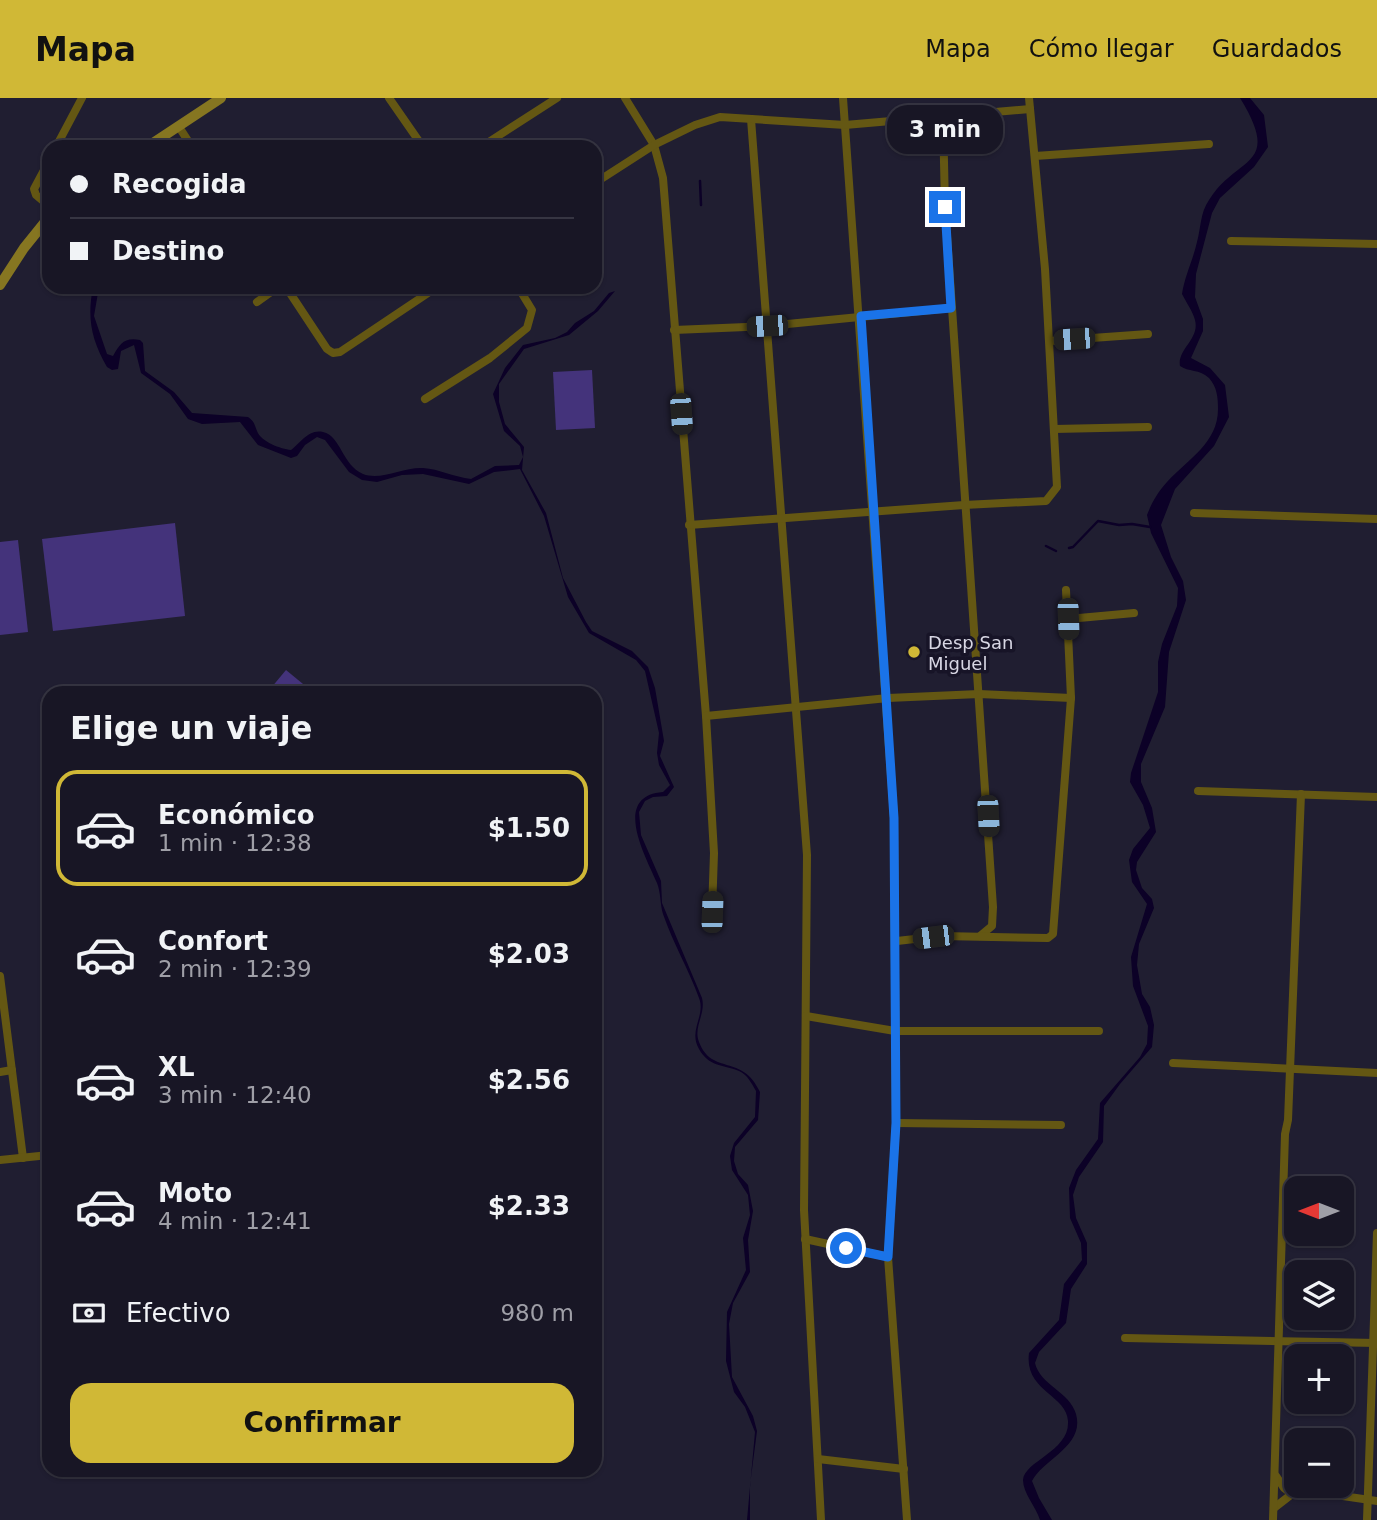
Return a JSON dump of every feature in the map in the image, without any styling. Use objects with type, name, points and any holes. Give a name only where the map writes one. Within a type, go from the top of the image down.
[{"type":"main road","points":[[159,140],[221,98]]},
{"type":"main road","points":[[0,285],[42,226]]},
{"type":"street","points":[[60,140],[82,98]]},
{"type":"street","points":[[389,98],[418,140]]},
{"type":"street","points":[[492,140],[557,98]]},
{"type":"street","points":[[625,98],[654,145],[663,178],[706,716],[713,853],[712,912]]},
{"type":"street","points":[[843,98],[861,316],[894,818],[897,941],[896,1123],[888,1257],[906,1520]]},
{"type":"street","points":[[689,525],[1046,501],[1053,495],[1057,487],[1050,341],[1029,98]]},
{"type":"street","points":[[602,178],[654,145],[707,120],[720,117],[845,125],[1030,108]]},
{"type":"street","points":[[943,117],[945,215],[994,920],[989,930],[980,936]]},
{"type":"street","points":[[751,119],[807,855],[805,1239],[821,1520]]},
{"type":"street","points":[[179,128],[187,140]]},
{"type":"street","points":[[1035,156],[1209,144]]},
{"type":"street","points":[[42,176],[34,193],[42,200]]},
{"type":"street","points":[[1231,241],[1377,244]]},
{"type":"street","points":[[257,302],[268,294]]},
{"type":"street","points":[[291,294],[327,349],[333,353],[340,352],[427,294]]},
{"type":"street","points":[[425,399],[490,358],[527,328],[532,310],[522,294]]},
{"type":"street","points":[[674,330],[767,326],[951,308]]},
{"type":"street","points":[[1050,341],[1148,334]]},
{"type":"street","points":[[1054,429],[1148,427]]},
{"type":"street","points":[[1194,513],[1377,519]]},
{"type":"street","points":[[897,941],[941,936],[1048,939],[1054,934],[1071,698],[1066,590]]},
{"type":"street","points":[[1068,619],[1134,613]]},
{"type":"street","points":[[706,716],[888,698],[979,694],[1071,698]]},
{"type":"street","points":[[1198,791],[1377,797]]},
{"type":"street","points":[[1273,1520],[1281,1339],[1285,1134],[1288,1120],[1301,794]]},
{"type":"street","points":[[0,979],[23,1158]]},
{"type":"street","points":[[806,1016],[895,1031],[1100,1031]]},
{"type":"street","points":[[1173,1063],[1377,1073]]},
{"type":"street","points":[[0,1072],[12,1070]]},
{"type":"street","points":[[896,1123],[1061,1125]]},
{"type":"street","points":[[0,1160],[42,1156]]},
{"type":"street","points":[[1367,1520],[1372,1500],[1377,1233]]},
{"type":"street","points":[[805,1239],[888,1257]]},
{"type":"street","points":[[1125,1338],[1281,1339],[1375,1343]]},
{"type":"street","points":[[818,1459],[904,1469]]},
{"type":"street","points":[[1275,1473],[1284,1489]]},
{"type":"street","points":[[1274,1508],[1287,1498]]},
{"type":"street","points":[[1354,1498],[1372,1500]]},
{"type":"shaded area","points":[[1240,98],[1250,98],[1264,115],[1268,147],[1254,167],[1220,198],[1212,213],[1196,274],[1195,297],[1203,319],[1203,331],[1191,358],[1210,368],[1225,385],[1229,417],[1214,446],[1175,489],[1161,525],[1171,557],[1183,581],[1186,600],[1169,652],[1165,707],[1141,764],[1141,782],[1152,808],[1156,832],[1137,862],[1136,870],[1142,888],[1152,899],[1154,908],[1139,944],[1137,965],[1142,994],[1150,1007],[1154,1025],[1152,1047],[1104,1106],[1103,1142],[1079,1177],[1073,1195],[1076,1218],[1087,1243],[1087,1264],[1071,1289],[1066,1323],[1039,1352],[1035,1363],[1043,1377],[1073,1406],[1077,1425],[1069,1443],[1032,1481],[1052,1520],[1040,1520],[1023,1480],[1025,1473],[1062,1440],[1068,1421],[1061,1405],[1033,1376],[1029,1366],[1029,1353],[1059,1320],[1064,1284],[1082,1260],[1081,1243],[1070,1218],[1069,1188],[1076,1170],[1098,1139],[1100,1103],[1140,1057],[1147,1044],[1148,1026],[1133,986],[1131,957],[1147,904],[1132,882],[1129,860],[1133,849],[1150,828],[1143,805],[1130,782],[1158,692],[1158,662],[1177,606],[1178,588],[1151,533],[1147,515],[1164,486],[1207,441],[1217,421],[1217,396],[1212,381],[1202,373],[1180,366],[1182,354],[1196,327],[1193,314],[1182,294],[1206,205],[1220,186],[1251,158],[1256,149],[1257,137],[1252,121]]},
{"type":"shaded area","points":[[615,291],[598,311],[569,335],[524,349],[499,384],[499,402],[505,424],[524,447],[522,470],[546,513],[563,578],[586,622],[592,631],[632,651],[648,667],[655,688],[664,741],[660,756],[674,787],[667,796],[653,797],[645,801],[639,812],[641,835],[661,881],[662,903],[702,998],[699,1042],[711,1059],[745,1073],[760,1092],[758,1120],[735,1147],[734,1161],[738,1174],[748,1185],[753,1211],[748,1240],[750,1272],[733,1303],[729,1324],[732,1377],[753,1416],[757,1431],[751,1480],[755,1432],[745,1407],[734,1392],[726,1361],[727,1312],[746,1270],[743,1238],[750,1215],[748,1195],[732,1170],[730,1156],[734,1143],[755,1117],[756,1091],[742,1072],[712,1062],[699,1049],[695,1036],[701,1005],[699,998],[663,914],[658,887],[636,829],[635,816],[639,804],[647,796],[663,792],[670,785],[659,765],[659,733],[645,671],[636,660],[589,633],[568,597],[544,516],[520,469],[494,472],[469,484],[423,474],[402,475],[377,482],[362,480],[349,472],[325,440],[317,437],[305,445],[297,456],[291,458],[258,445],[240,422],[202,424],[188,419],[170,394],[141,373],[134,345],[121,351],[118,369],[107,367],[97,347],[90,309],[92,294],[98,294],[94,316],[107,354],[113,356],[126,341],[140,340],[143,343],[145,371],[174,392],[192,413],[248,417],[259,435],[267,442],[291,450],[309,435],[323,432],[334,439],[356,470],[370,476],[423,468],[471,479],[495,466],[519,465],[523,457],[520,446],[504,431],[493,394],[505,368],[523,345],[555,338],[567,332],[575,323],[594,311],[609,293]]},
{"type":"shaded area","points":[[592,370],[595,428],[556,430],[553,372]]},
{"type":"shaded area","points":[[175,523],[185,616],[53,631],[42,539]]},
{"type":"shaded area","points":[[18,540],[28,632],[0,635],[0,542]]},
{"type":"shaded area","points":[[286,670],[305,686],[273,686]]},
{"type":"shaded area","points":[[750,1487],[750,1520],[747,1520]]},
{"type":"waterway","points":[[700,181],[701,205]]},
{"type":"waterway","points":[[1069,548],[1098,521],[1150,527]]},
{"type":"waterway","points":[[1046,546],[1056,551]]},
{"type":"place","name":"Desp San Miguel","points":[[914,652]]},
{"type":"route","points":[[846,1248],[888,1257],[896,1123],[897,941],[894,818],[861,316],[951,308],[945,207]]}]
